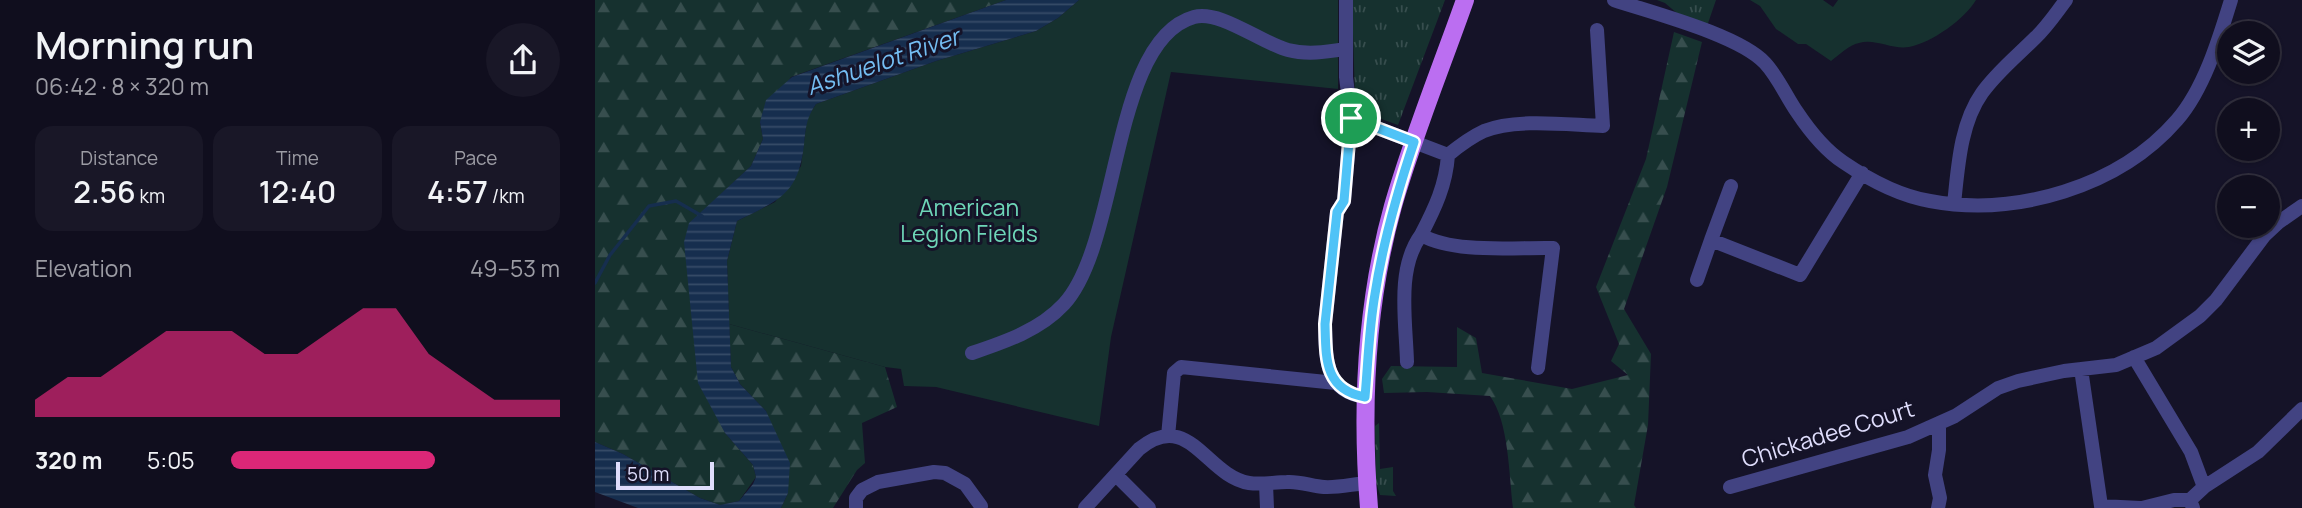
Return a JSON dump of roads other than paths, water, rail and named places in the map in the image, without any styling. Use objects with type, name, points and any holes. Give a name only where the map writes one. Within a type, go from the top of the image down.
[{"type":"main road","points":[[1369,508],[1365,397],[1374,297],[1384,244],[1414,142],[1465,0]]},
{"type":"street","points":[[1346,0],[1351,118],[1344,201],[1337,212],[1325,324],[1327,358],[1336,383],[1344,391],[1365,397]]},
{"type":"street","points":[[1614,0],[1721,37],[1752,51],[1778,79],[1797,113],[1828,150],[1885,186],[1914,197],[1954,204],[1994,206],[2045,196],[2092,181],[2141,153],[2178,119],[2194,94],[2217,46],[2231,0]]},
{"type":"street","points":[[1954,204],[1963,142],[1980,95],[1998,73],[2037,36],[2066,0]]},
{"type":"street","points":[[972,353],[1016,338],[1037,326],[1053,315],[1077,287],[1094,246],[1136,86],[1151,55],[1171,31],[1192,18],[1202,16],[1224,21],[1290,51],[1313,53],[1346,49]]},
{"type":"street","points":[[1448,155],[1485,131],[1503,126],[1603,126],[1597,30]]},
{"type":"street","points":[[1351,118],[1448,155]]},
{"type":"street","points":[[1407,362],[1406,279],[1409,256],[1439,200],[1445,181],[1448,155]]},
{"type":"street","points":[[1711,240],[1800,275],[1862,173]]},
{"type":"street","points":[[1697,280],[1731,186]]},
{"type":"street","name":"Chickadee Court","points":[[1730,487],[1908,437],[1955,416],[1998,388],[2081,369],[2116,365],[2134,357],[2171,338],[2200,316],[2216,300],[2264,236],[2302,206]]},
{"type":"street","points":[[1422,235],[1452,244],[1553,248],[1538,368]]},
{"type":"street","points":[[2134,357],[2191,452],[2204,487]]},
{"type":"street","points":[[1168,436],[1174,373],[1181,367],[1336,383]]},
{"type":"street","points":[[2081,369],[2101,507],[2141,508],[2174,500],[2192,504],[2204,487],[2258,452],[2302,409]]},
{"type":"street","points":[[1938,508],[1940,498],[1935,475],[1939,424]]},
{"type":"street","points":[[1085,508],[1149,441],[1168,436],[1193,444],[1240,481],[1266,484],[1289,481],[1323,487],[1367,483]]},
{"type":"street","points":[[856,508],[856,498],[869,485],[934,472],[954,476],[965,484],[984,507]]},
{"type":"street","points":[[1116,475],[1149,508]]},
{"type":"street","points":[[1266,484],[1267,508]]},
{"type":"water","name":"Ashuelot River","points":[[1006,0],[1079,0],[1058,18],[1036,31],[936,61],[816,104],[808,119],[801,162],[791,186],[775,201],[737,221],[727,261],[731,367],[740,384],[766,411],[790,463],[788,493],[781,508],[638,508],[595,492],[595,442],[623,454],[700,498],[720,505],[739,501],[753,484],[756,477],[753,465],[725,433],[698,383],[684,242],[689,223],[751,166],[763,139],[760,122],[766,100],[792,77]]},
{"type":"waterway","points":[[595,283],[610,255],[649,206],[676,201],[702,216]]},
{"type":"park label","name":"American Legion Fields","points":[[969,221]]}]
